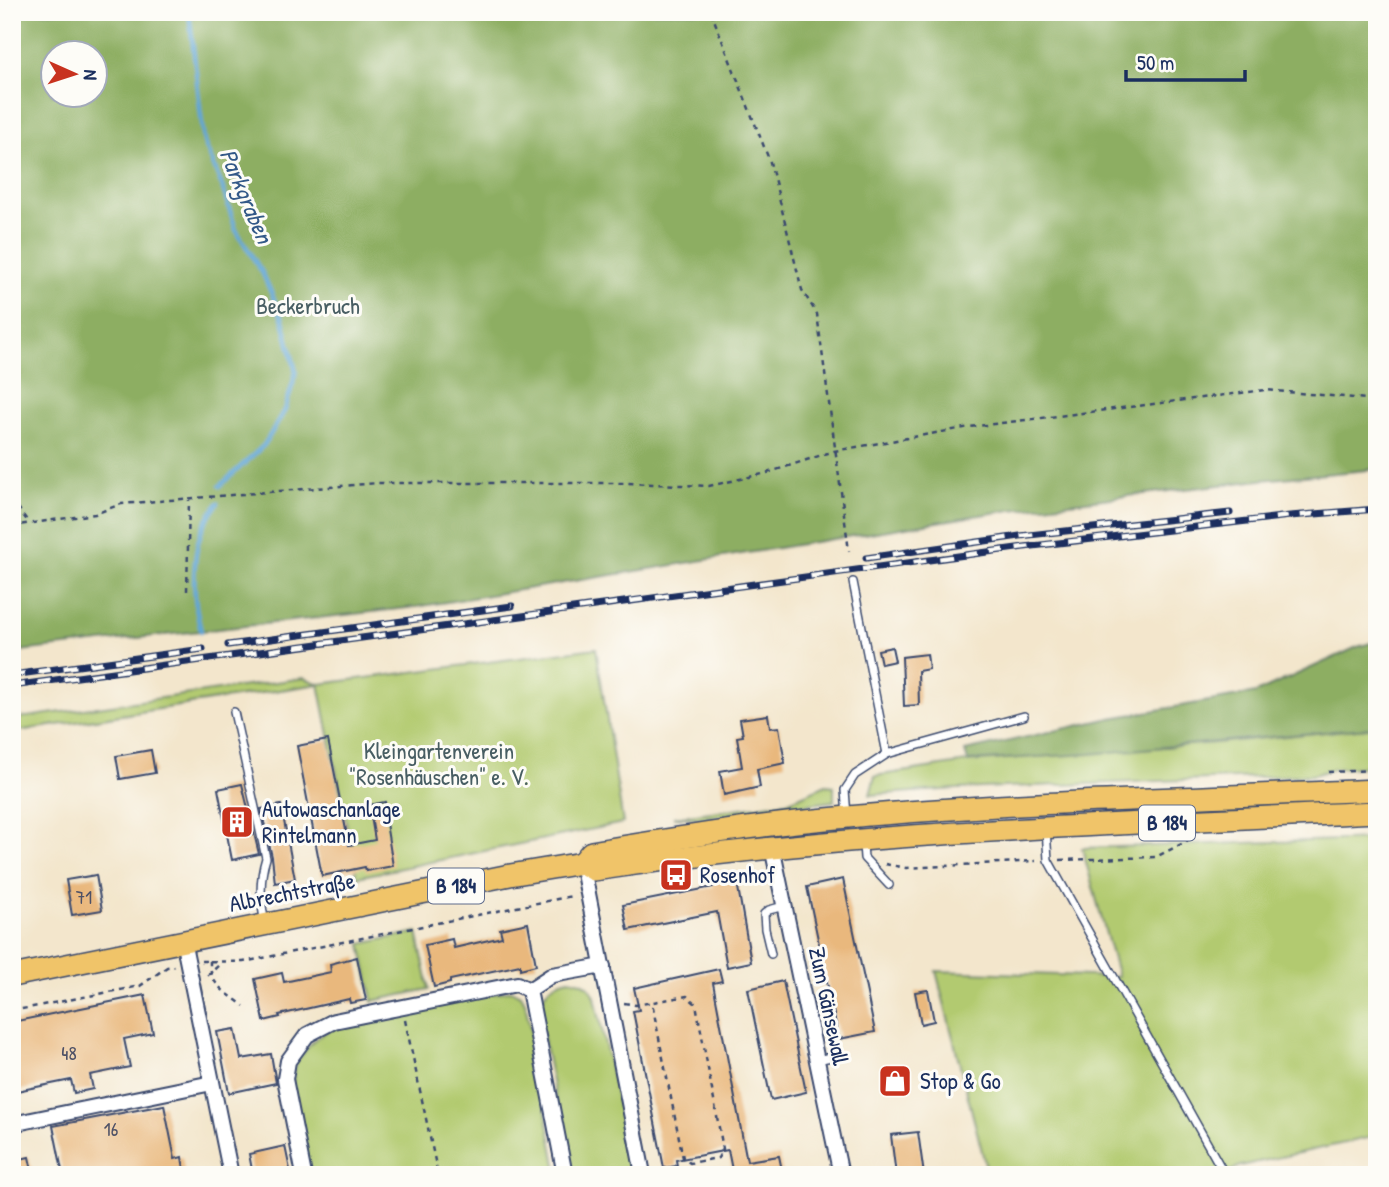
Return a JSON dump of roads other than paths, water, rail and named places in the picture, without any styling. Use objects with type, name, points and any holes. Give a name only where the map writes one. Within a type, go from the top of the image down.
[{"type":"main road","name":"B 184","points":[[848,817],[985,807],[1377,790]]},
{"type":"main road","name":"B 184","points":[[772,847],[863,848],[1046,828],[1377,812]]},
{"type":"main road","name":"Albrechtstraße","points":[[582,863],[591,852],[732,830],[848,817]]},
{"type":"main road","name":"Albrechtstraße","points":[[12,976],[510,875],[582,863],[594,870],[772,847]]},
{"type":"street","name":"Zum Gänsewall","points":[[772,847],[824,1058],[841,1175]]},
{"type":"street","points":[[582,863],[643,1174]]},
{"type":"street","points":[[183,940],[231,1175]]},
{"type":"street","points":[[529,990],[552,975],[603,966]]},
{"type":"street","points":[[304,1175],[285,1079],[288,1061],[307,1035],[321,1026],[402,1007],[517,984],[529,990]]},
{"type":"street","points":[[529,990],[565,1175]]},
{"type":"street","points":[[12,1124],[212,1083]]},
{"type":"lane","points":[[853,582],[887,754]]},
{"type":"lane","points":[[234,712],[266,858],[261,885],[265,924]]},
{"type":"lane","points":[[848,817],[845,790],[855,775],[887,754],[961,736],[1024,716]]},
{"type":"lane","points":[[1046,828],[1048,860],[1225,1175]]},
{"type":"lane","points":[[863,848],[889,885]]},
{"type":"lane","points":[[771,954],[764,914],[785,906]]},
{"type":"waterway","name":"Parkgraben","points":[[189,12],[204,142],[236,230],[263,274],[283,320],[296,372],[285,410],[264,445],[220,486]]},
{"type":"waterway","name":"Parkgraben","points":[[201,631],[196,607],[194,569],[202,528],[218,503]]},
{"type":"railway","points":[[12,686],[1024,547],[1290,516],[1377,509]]},
{"type":"railway","points":[[866,558],[1020,536],[1230,513]]},
{"type":"railway","points":[[228,645],[512,606]]},
{"type":"railway","points":[[12,675],[203,649]]},
{"type":"place","name":"Autowaschanlage Rintelmann","points":[[237,822]]},
{"type":"place","name":"Rosenhof","points":[[676,875]]},
{"type":"place","name":"Stop & Go","points":[[895,1081]]},
{"type":"park label","name":"Beckerbruch","points":[[308,306]]},
{"type":"park label","name":"Kleingartenverein \"Rosenhäuschen\" e. V.","points":[[439,764]]}]
